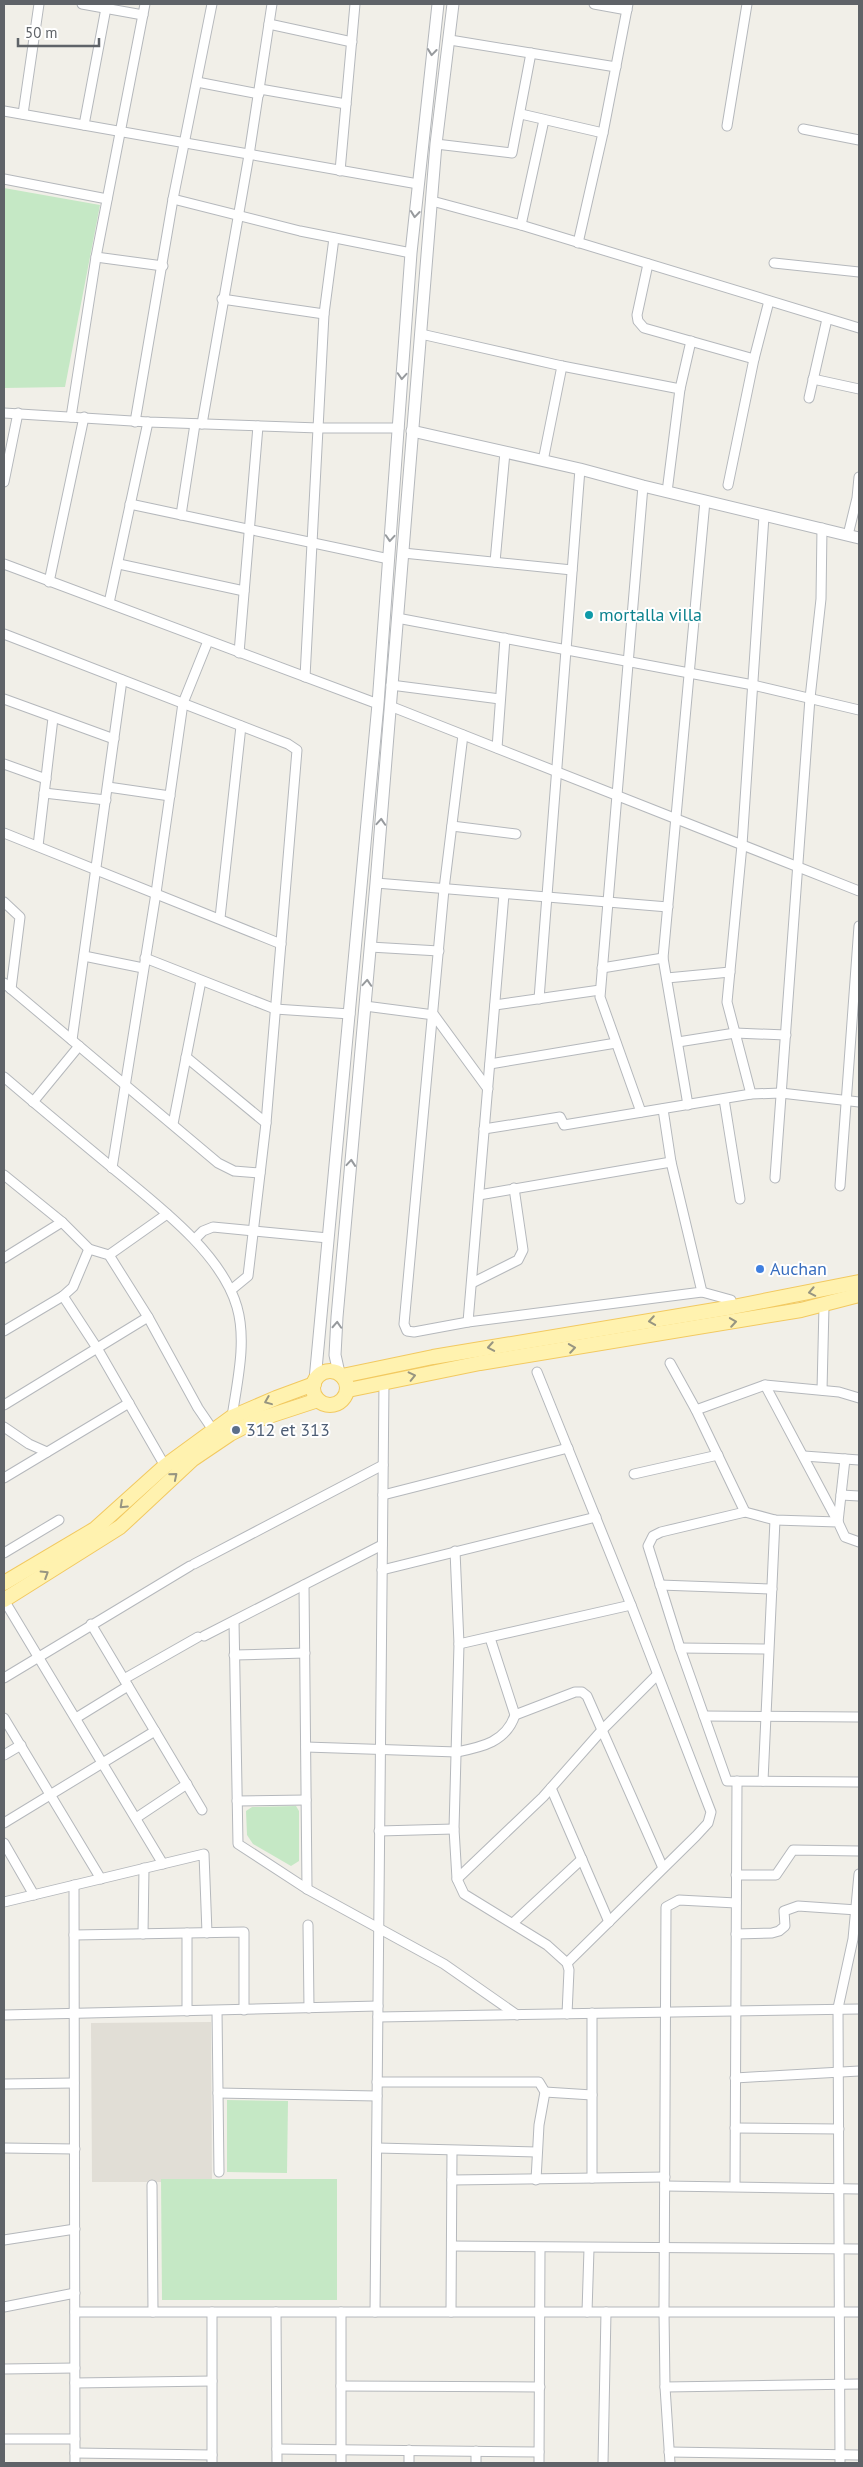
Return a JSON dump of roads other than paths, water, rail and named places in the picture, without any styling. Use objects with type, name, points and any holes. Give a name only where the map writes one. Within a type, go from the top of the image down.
[{"type":"main road","points":[[4,1583],[95,1529],[165,1466],[232,1417],[314,1382],[326,1372],[340,1374],[733,1307],[859,1282]]},
{"type":"main road","points":[[348,1390],[480,1363],[824,1306],[859,1295]]},
{"type":"main road","points":[[314,1382],[313,1390],[318,1400],[323,1404],[336,1404],[346,1396],[348,1390],[340,1374]]},
{"type":"main road","points":[[4,1600],[120,1527],[194,1460],[230,1434],[264,1417],[318,1400]]},
{"type":"street","points":[[23,114],[40,4]]},
{"type":"street","points":[[82,4],[143,15]]},
{"type":"street","points":[[71,417],[96,257],[145,4]]},
{"type":"street","points":[[135,422],[173,199],[212,4]]},
{"type":"street","points":[[181,515],[249,155],[272,4]]},
{"type":"street","points":[[340,171],[355,4]]},
{"type":"street","points":[[314,1382],[378,704],[418,184],[438,4]]},
{"type":"street","points":[[340,1374],[336,1355],[337,1318],[376,883],[436,144],[453,4]]},
{"type":"street","points":[[578,243],[603,133],[628,7],[594,4]]},
{"type":"street","points":[[727,126],[747,4]]},
{"type":"street","points":[[84,125],[106,8]]},
{"type":"street","points":[[269,24],[352,42]]},
{"type":"street","points":[[450,40],[616,67]]},
{"type":"street","points":[[436,144],[512,153],[532,53]]},
{"type":"street","points":[[197,82],[346,104]]},
{"type":"street","points":[[4,110],[418,184]]},
{"type":"street","points":[[521,114],[603,133]]},
{"type":"street","points":[[521,224],[544,120]]},
{"type":"street","points":[[802,129],[859,140]]},
{"type":"street","points":[[4,179],[107,198]]},
{"type":"street","points":[[173,199],[334,238],[412,253]]},
{"type":"street","points":[[432,201],[521,224],[859,328]]},
{"type":"street","points":[[305,677],[324,314],[334,238]]},
{"type":"street","points":[[96,257],[163,266]]},
{"type":"street","points":[[648,264],[637,315],[638,321],[644,328],[754,359]]},
{"type":"street","points":[[774,264],[859,272]]},
{"type":"street","points":[[222,299],[324,314]]},
{"type":"street","points":[[728,485],[754,359],[769,301]]},
{"type":"street","points":[[809,398],[827,319]]},
{"type":"street","points":[[421,334],[562,366],[680,389]]},
{"type":"street","points":[[667,492],[680,389],[691,341]]},
{"type":"street","points":[[543,461],[562,366]]},
{"type":"street","points":[[814,379],[859,389]]},
{"type":"street","points":[[4,413],[135,422],[319,428],[399,428]]},
{"type":"street","points":[[4,482],[18,413]]},
{"type":"street","points":[[49,582],[84,417]]},
{"type":"street","points":[[109,604],[148,422]]},
{"type":"street","points":[[239,653],[258,426]]},
{"type":"street","points":[[412,431],[580,469],[764,516],[854,536],[859,477]]},
{"type":"street","points":[[495,562],[505,452]]},
{"type":"street","points":[[539,999],[580,469]]},
{"type":"street","points":[[640,1112],[600,997],[600,990],[643,486]]},
{"type":"street","points":[[688,1105],[664,958],[705,501]]},
{"type":"street","points":[[130,504],[389,559]]},
{"type":"street","points":[[751,1094],[727,1002],[742,845],[764,516]]},
{"type":"street","points":[[775,1178],[810,698],[821,598],[822,528]]},
{"type":"street","points":[[402,553],[572,570]]},
{"type":"street","points":[[4,564],[378,704]]},
{"type":"street","points":[[119,564],[244,591]]},
{"type":"street","points":[[397,618],[753,685],[859,710]]},
{"type":"street","points":[[4,634],[288,744],[297,750],[266,1123],[254,1230],[248,1276],[231,1290]]},
{"type":"street","points":[[496,748],[505,638]]},
{"type":"street","points":[[112,1168],[156,893],[183,703],[208,641]]},
{"type":"street","points":[[33,1102],[76,1043],[84,956],[122,680]]},
{"type":"street","points":[[392,685],[500,699]]},
{"type":"street","points":[[4,699],[114,740]]},
{"type":"street","points":[[390,706],[859,891]]},
{"type":"street","points":[[38,846],[54,718]]},
{"type":"street","points":[[220,918],[241,726]]},
{"type":"street","points":[[463,735],[444,889],[434,1015],[404,1324],[407,1331],[414,1332],[468,1322],[702,1292],[731,1300],[733,1307]]},
{"type":"street","points":[[4,764],[46,779]]},
{"type":"street","points":[[108,787],[170,796]]},
{"type":"street","points":[[44,793],[106,800]]},
{"type":"street","points":[[452,826],[516,834]]},
{"type":"street","points":[[4,833],[281,944]]},
{"type":"street","points":[[376,883],[668,906]]},
{"type":"street","points":[[468,1322],[504,894]]},
{"type":"street","points":[[4,902],[20,917],[7,986],[174,1124],[218,1163],[234,1171],[260,1173]]},
{"type":"street","points":[[840,1186],[859,926]]},
{"type":"street","points":[[370,947],[439,951]]},
{"type":"street","points":[[84,956],[144,963],[201,981],[275,1009],[350,1014]]},
{"type":"street","points":[[602,968],[664,958]]},
{"type":"street","points":[[667,978],[730,972]]},
{"type":"street","points":[[174,1124],[201,981]]},
{"type":"street","points":[[495,1005],[600,990]]},
{"type":"street","points":[[365,1006],[434,1015],[488,1089]]},
{"type":"street","points":[[678,1042],[735,1033],[786,1035]]},
{"type":"street","points":[[490,1064],[616,1043]]},
{"type":"street","points":[[186,1057],[266,1123]]},
{"type":"street","points":[[4,1077],[195,1239],[231,1290],[238,1309],[241,1335],[232,1417]]},
{"type":"street","points":[[484,1129],[560,1117],[564,1125],[751,1094],[782,1093],[859,1102]]},
{"type":"street","points":[[724,1099],[740,1199]]},
{"type":"street","points":[[663,1109],[672,1162],[702,1292]]},
{"type":"street","points":[[479,1195],[672,1162]]},
{"type":"street","points":[[4,1175],[8,1183],[62,1222],[88,1249],[109,1255],[148,1317],[198,1408],[214,1430]]},
{"type":"street","points":[[472,1283],[518,1260],[522,1256],[523,1250],[514,1188]]},
{"type":"street","points":[[109,1255],[167,1214]]},
{"type":"street","points":[[4,1258],[62,1222]]},
{"type":"street","points":[[195,1239],[202,1231],[213,1227],[328,1238]]},
{"type":"street","points":[[4,1330],[63,1296],[73,1287],[88,1249]]},
{"type":"street","points":[[63,1296],[97,1348],[165,1466]]},
{"type":"street","points":[[822,1390],[824,1306]]},
{"type":"street","points":[[4,1405],[148,1317]]},
{"type":"street","points":[[670,1363],[696,1410],[745,1512]]},
{"type":"street","points":[[538,1372],[712,1812],[708,1823],[567,1962]]},
{"type":"street","points":[[375,2312],[384,1383]]},
{"type":"street","points":[[765,1385],[845,1536],[859,1542]]},
{"type":"street","points":[[696,1410],[765,1385],[839,1392],[859,1398]]},
{"type":"street","points":[[4,1478],[129,1403]]},
{"type":"street","points":[[4,1427],[28,1444],[47,1452]]},
{"type":"street","points":[[383,1495],[568,1448]]},
{"type":"street","points":[[634,1474],[718,1455]]},
{"type":"street","points":[[804,1456],[859,1460]]},
{"type":"street","points":[[838,1522],[845,1459]]},
{"type":"street","points":[[4,1678],[192,1565],[383,1465]]},
{"type":"street","points":[[840,1495],[859,1496]]},
{"type":"street","points":[[838,1522],[775,1520],[745,1512],[653,1536],[648,1546],[680,1648],[727,1781],[859,1782]]},
{"type":"street","points":[[382,1570],[596,1517]]},
{"type":"street","points":[[4,1553],[59,1520]]},
{"type":"street","points":[[763,1781],[775,1520]]},
{"type":"street","points":[[76,1718],[126,1683],[201,1637],[382,1545]]},
{"type":"street","points":[[455,1551],[459,1644],[454,1829],[457,1879],[464,1894],[548,1945],[567,1962],[567,2014]]},
{"type":"street","points":[[660,1584],[772,1589]]},
{"type":"street","points":[[304,1585],[307,1889]]},
{"type":"street","points":[[4,1600],[163,1864]]},
{"type":"street","points":[[459,1644],[631,1604]]},
{"type":"street","points":[[234,1621],[238,1844],[307,1889],[444,1964],[517,2015]]},
{"type":"street","points":[[91,1624],[202,1810]]},
{"type":"street","points":[[306,1748],[380,1748],[457,1752],[481,1747],[496,1740],[508,1732],[514,1715],[490,1638]]},
{"type":"street","points":[[680,1648],[768,1649]]},
{"type":"street","points":[[234,1655],[305,1653]]},
{"type":"street","points":[[457,1879],[551,1788],[604,1729],[657,1675]]},
{"type":"street","points":[[514,1715],[575,1692],[582,1692],[587,1696],[604,1729],[663,1868]]},
{"type":"street","points":[[704,1716],[859,1717]]},
{"type":"street","points":[[4,1718],[101,1879]]},
{"type":"street","points":[[4,1824],[155,1731]]},
{"type":"street","points":[[4,1755],[20,1745]]},
{"type":"street","points":[[734,2186],[737,1781]]},
{"type":"street","points":[[136,1818],[187,1784]]},
{"type":"street","points":[[551,1788],[609,1922]]},
{"type":"street","points":[[237,1801],[306,1800]]},
{"type":"street","points":[[380,1831],[454,1829]]},
{"type":"street","points":[[4,1843],[34,1895]]},
{"type":"street","points":[[736,1875],[776,1875],[793,1850],[859,1852]]},
{"type":"street","points":[[4,1902],[204,1854],[207,1933]]},
{"type":"street","points":[[513,1923],[582,1859]]},
{"type":"street","points":[[143,1934],[144,1868]]},
{"type":"street","points":[[840,2459],[838,2008],[856,1940],[859,1874]]},
{"type":"street","points":[[74,1885],[76,2463]]},
{"type":"street","points":[[670,2463],[665,2387],[664,2312],[667,2012],[666,1907],[678,1900],[736,1903]]},
{"type":"street","points":[[736,1934],[779,1932],[785,1926],[784,1911],[790,1907],[857,1910]]},
{"type":"street","points":[[308,1926],[309,2008]]},
{"type":"street","points":[[74,1934],[244,1932],[244,2010]]},
{"type":"street","points":[[187,1933],[187,2011]]},
{"type":"street","points":[[4,2015],[378,2006]]},
{"type":"street","points":[[378,2018],[859,2009]]},
{"type":"street","points":[[217,2010],[219,2172]]},
{"type":"street","points":[[592,2013],[592,2178]]},
{"type":"street","points":[[735,2078],[859,2071]]},
{"type":"street","points":[[377,2082],[539,2082],[545,2092],[541,2107],[536,2180]]},
{"type":"street","points":[[4,2084],[74,2083]]},
{"type":"street","points":[[545,2092],[592,2095]]},
{"type":"street","points":[[218,2093],[377,2096]]},
{"type":"street","points":[[735,2128],[839,2129]]},
{"type":"street","points":[[4,2148],[75,2149]]},
{"type":"street","points":[[377,2148],[537,2152]]},
{"type":"street","points":[[451,2312],[452,2151]]},
{"type":"street","points":[[452,2180],[592,2178],[734,2186],[839,2187],[859,2189]]},
{"type":"street","points":[[152,2185],[153,2312]]},
{"type":"street","points":[[4,2240],[75,2230]]},
{"type":"street","points":[[452,2246],[589,2249],[859,2249]]},
{"type":"street","points":[[539,2463],[540,2248]]},
{"type":"street","points":[[587,2312],[589,2249]]},
{"type":"street","points":[[4,2307],[75,2293]]},
{"type":"street","points":[[75,2312],[859,2312]]},
{"type":"street","points":[[76,2453],[149,2459],[212,2459],[212,2312]]},
{"type":"street","points":[[276,2312],[277,2463]]},
{"type":"street","points":[[341,2312],[341,2463]]},
{"type":"street","points":[[603,2463],[606,2312]]},
{"type":"street","points":[[4,2369],[75,2368]]},
{"type":"street","points":[[75,2383],[212,2382]]},
{"type":"street","points":[[665,2387],[859,2384]]},
{"type":"street","points":[[341,2386],[540,2387]]},
{"type":"street","points":[[4,2439],[76,2439]]},
{"type":"street","points":[[277,2449],[539,2452]]},
{"type":"street","points":[[409,2450],[409,2463]]},
{"type":"street","points":[[476,2451],[476,2463]]},
{"type":"street","points":[[669,2452],[840,2459],[859,2454]]},
{"type":"place","name":"mortalla villa","points":[[589,615]]},
{"type":"place","name":"Auchan","points":[[760,1269]]},
{"type":"place","name":"312 et 313","points":[[236,1430]]}]
